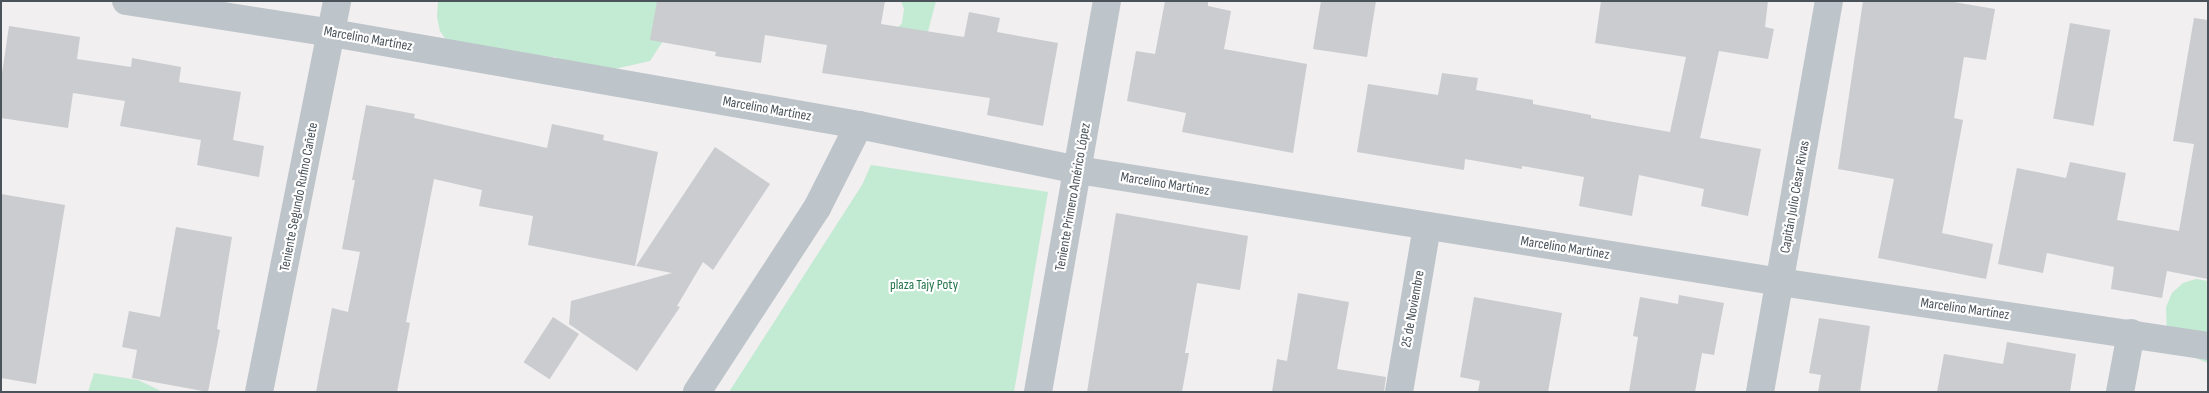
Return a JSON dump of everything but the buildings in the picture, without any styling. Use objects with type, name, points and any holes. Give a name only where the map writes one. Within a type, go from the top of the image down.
[{"type":"street","name":"Marcelino Martínez","points":[[126,1],[332,32],[859,125],[1078,170],[1780,282],[2208,346]]},
{"type":"street","name":"Teniente Segundo Rufino Cañete","points":[[259,392],[337,1]]},
{"type":"street","name":"Teniente Primero Américo López","points":[[1038,392],[1107,1]]},
{"type":"street","name":"Capitán Julio César Rivas","points":[[1760,392],[1829,1]]},
{"type":"street","points":[[697,392],[817,208],[859,125]]},
{"type":"street","name":"25 de Noviembre","points":[[1399,392],[1427,226]]},
{"type":"street","points":[[2120,392],[2131,333]]},
{"type":"green space","points":[[438,1],[667,1],[663,41],[650,61],[610,70],[568,64],[555,57],[455,53],[440,31],[437,17]]},
{"type":"green space","points":[[901,1],[936,1],[922,54],[881,47],[902,23],[904,9]]},
{"type":"green space","name":"plaza Tajy Poty","points":[[871,165],[1048,192],[1014,392],[729,392],[862,185]]},
{"type":"green space","points":[[2196,279],[2208,281],[2208,363],[2172,348],[2167,335],[2166,307],[2172,293],[2183,283]]},
{"type":"green space","points":[[94,373],[138,380],[163,392],[88,392]]}]
